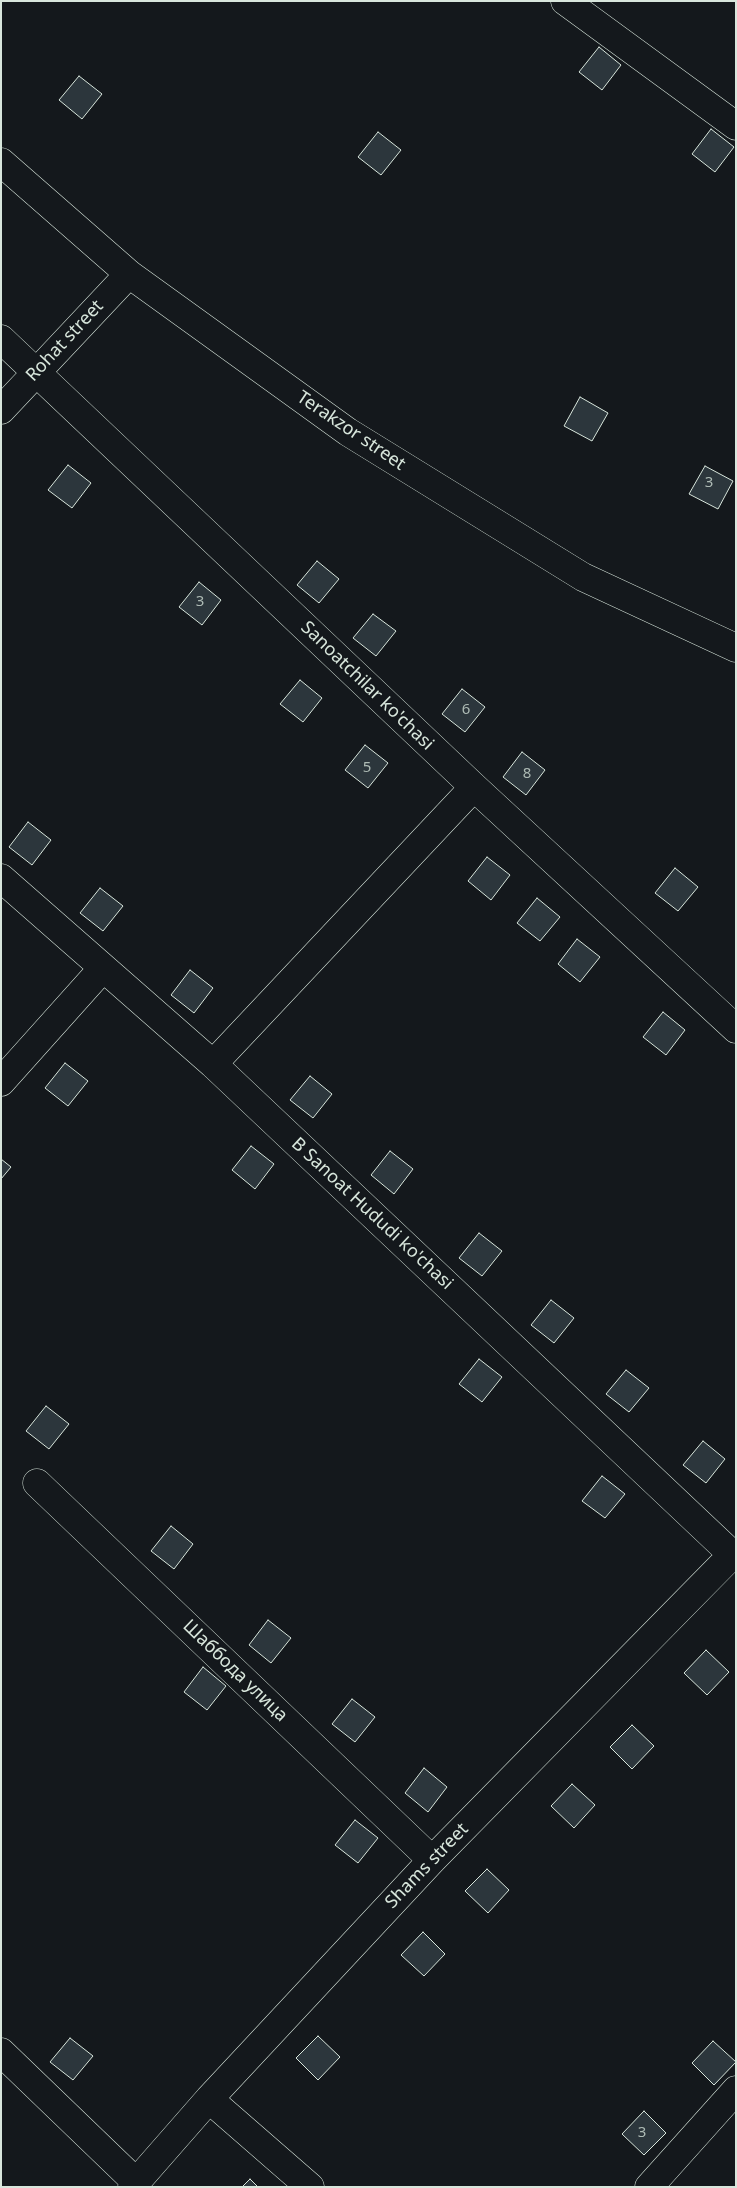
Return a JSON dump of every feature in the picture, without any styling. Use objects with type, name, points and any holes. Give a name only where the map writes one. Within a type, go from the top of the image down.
[{"type":"street","points":[[564,1],[736,126]]},
{"type":"street","name":"Terakzor street","points":[[1,162],[129,274],[348,432],[582,577],[736,648]]},
{"type":"street","name":"Rohat street","points":[[1,410],[129,274]]},
{"type":"street","name":"Sanoatchilar ko'chasi","points":[[1,339],[474,787],[736,1029]]},
{"type":"street","points":[[213,1064],[474,787]]},
{"type":"street","name":"B Sanoat Hududi ko'chasi","points":[[1,878],[213,1064],[734,1556]]},
{"type":"street","points":[[1,1082],[102,968]]},
{"type":"street","name":"Шаббода улица","points":[[37,1483],[432,1860]]},
{"type":"street","name":"Shams street","points":[[134,2184],[209,2099],[432,1860],[734,1556]]},
{"type":"street","points":[[1,2052],[134,2184]]},
{"type":"street","points":[[650,2187],[736,2090]]},
{"type":"street","points":[[209,2099],[310,2187]]},
{"type":"building","points":[[599,47],[621,65],[602,90],[579,72]]},
{"type":"building","points":[[79,76],[102,94],[82,119],[59,100]]},
{"type":"building","points":[[711,129],[734,147],[715,172],[692,154]]},
{"type":"building","points":[[378,132],[401,150],[381,175],[358,157]]},
{"type":"building","points":[[580,397],[608,413],[592,441],[564,426]]},
{"type":"building","points":[[68,465],[91,483],[72,508],[48,490]]},
{"type":"building","points":[[705,466],[733,481],[718,509],[689,494]]},
{"type":"building","points":[[317,561],[339,579],[319,603],[297,585]]},
{"type":"building","points":[[199,582],[221,600],[202,625],[179,607]]},
{"type":"building","points":[[373,614],[396,631],[376,656],[353,638]]},
{"type":"building","points":[[300,680],[322,698],[303,722],[280,704]]},
{"type":"building","points":[[462,689],[485,707],[465,732],[442,714]]},
{"type":"building","points":[[365,745],[388,763],[368,788],[345,770]]},
{"type":"building","points":[[522,752],[545,770],[526,795],[503,777]]},
{"type":"building","points":[[28,822],[51,840],[32,865],[9,847]]},
{"type":"building","points":[[487,857],[510,875],[491,900],[468,881]]},
{"type":"building","points":[[675,868],[698,887],[678,911],[655,893]]},
{"type":"building","points":[[100,888],[123,906],[103,931],[80,913]]},
{"type":"building","points":[[537,898],[560,917],[540,941],[517,923]]},
{"type":"building","points":[[577,939],[600,957],[580,982],[558,964]]},
{"type":"building","points":[[190,970],[213,988],[194,1013],[171,995]]},
{"type":"building","points":[[663,1012],[685,1030],[666,1055],[643,1037]]},
{"type":"building","points":[[65,1063],[88,1081],[68,1106],[45,1088]]},
{"type":"building","points":[[310,1076],[332,1094],[313,1118],[290,1100]]},
{"type":"building","points":[[251,1146],[274,1164],[255,1189],[232,1170]]},
{"type":"building","points":[[390,1151],[413,1169],[394,1194],[371,1175]]},
{"type":"building","points":[[1,1159],[11,1167],[1,1179]]},
{"type":"building","points":[[479,1233],[502,1251],[482,1276],[459,1258]]},
{"type":"building","points":[[551,1300],[574,1318],[554,1343],[531,1325]]},
{"type":"building","points":[[479,1359],[502,1377],[482,1402],[459,1384]]},
{"type":"building","points":[[626,1370],[649,1388],[629,1412],[606,1394]]},
{"type":"building","points":[[46,1406],[69,1424],[49,1449],[26,1431]]},
{"type":"building","points":[[703,1441],[725,1459],[706,1483],[683,1465]]},
{"type":"building","points":[[602,1476],[625,1494],[605,1518],[582,1501]]},
{"type":"building","points":[[171,1526],[193,1544],[174,1569],[151,1551]]},
{"type":"building","points":[[268,1620],[291,1638],[271,1663],[249,1645]]},
{"type":"building","points":[[706,1650],[729,1672],[707,1695],[684,1673]]},
{"type":"building","points":[[203,1667],[226,1686],[207,1710],[184,1692]]},
{"type":"building","points":[[352,1699],[375,1717],[355,1742],[332,1724]]},
{"type":"building","points":[[632,1725],[654,1746],[632,1769],[610,1747]]},
{"type":"building","points":[[424,1768],[447,1787],[428,1812],[405,1793]]},
{"type":"building","points":[[572,1784],[595,1805],[574,1828],[551,1806]]},
{"type":"building","points":[[355,1820],[378,1838],[358,1863],[335,1845]]},
{"type":"building","points":[[487,1869],[509,1890],[488,1913],[465,1891]]},
{"type":"building","points":[[423,1932],[445,1954],[424,1976],[401,1955]]},
{"type":"building","points":[[318,2036],[340,2057],[318,2080],[296,2058]]},
{"type":"building","points":[[70,2038],[93,2056],[73,2080],[50,2062]]},
{"type":"building","points":[[713,2041],[736,2062],[714,2085],[692,2063]]},
{"type":"building","points":[[644,2111],[666,2133],[644,2155],[622,2134]]},
{"type":"building","points":[[250,2179],[258,2187],[242,2187]]}]
